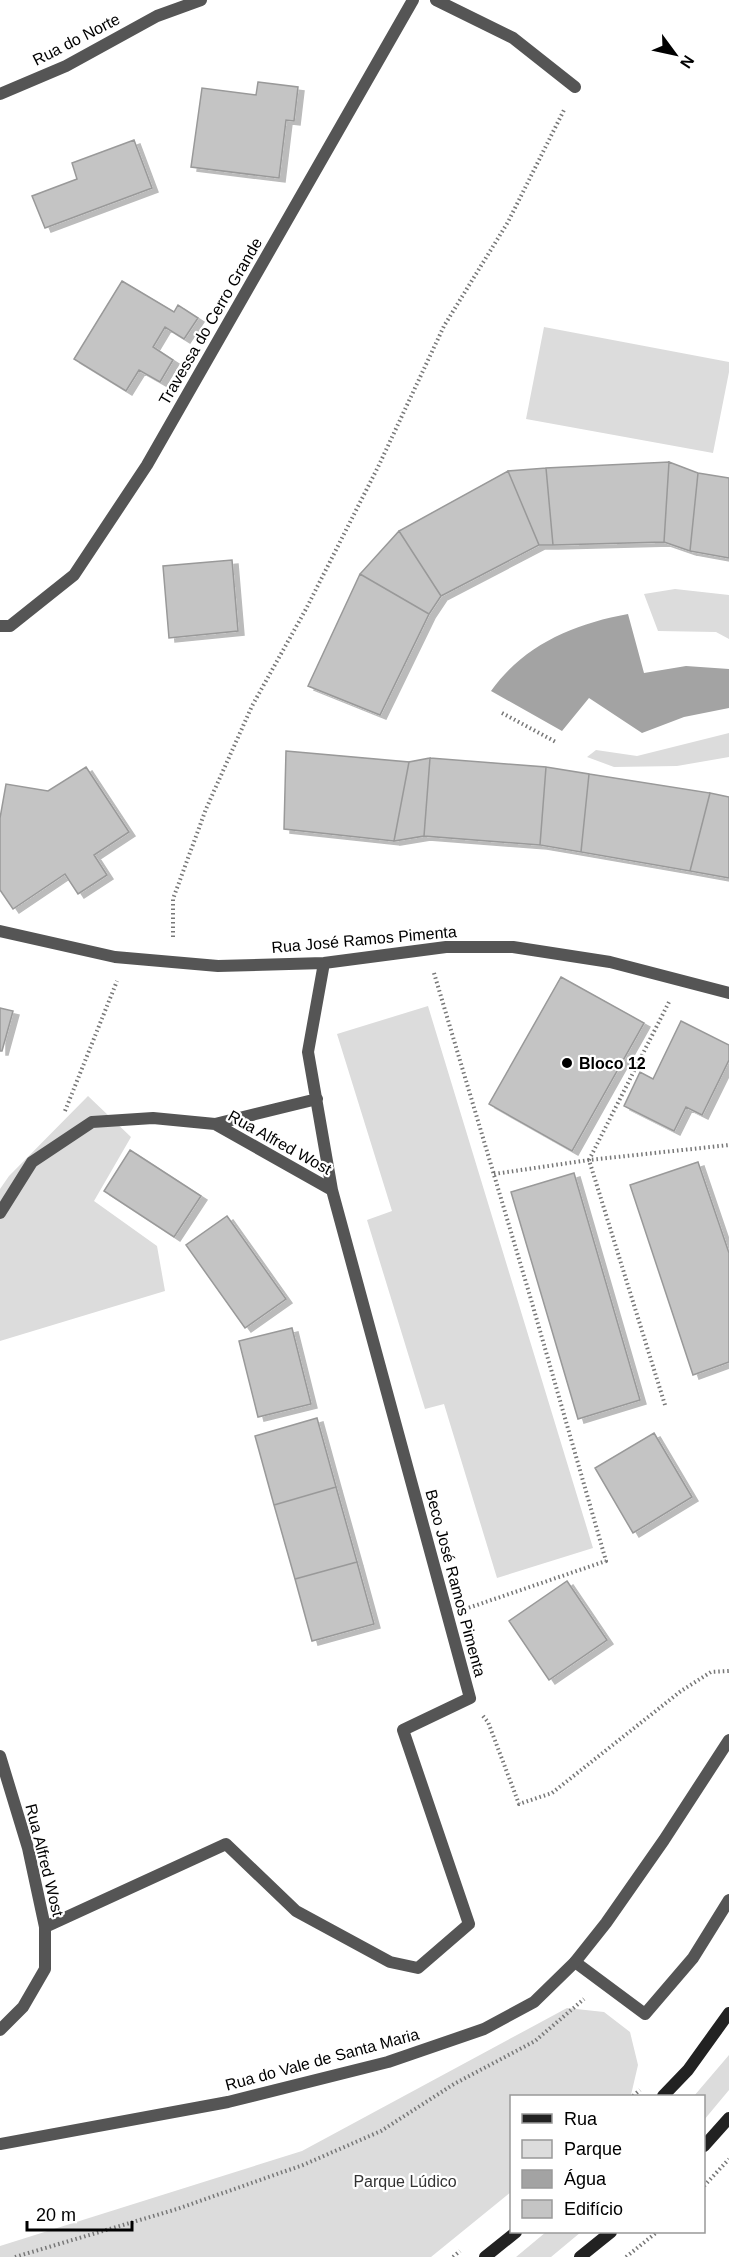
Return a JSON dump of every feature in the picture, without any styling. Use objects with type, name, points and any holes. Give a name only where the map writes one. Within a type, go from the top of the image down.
[{"type":"main road","points":[[665,2095],[688,2070],[729,2013]]},
{"type":"main road","points":[[705,2145],[729,2118]]},
{"type":"main road","points":[[485,2257],[515,2233]]},
{"type":"main road","points":[[580,2257],[610,2233]]},
{"type":"street","name":"Rua do Norte","points":[[0,94],[66,66],[157,16],[201,0]]},
{"type":"street","name":"Travessa do Cerro Grande","points":[[0,626],[10,626],[74,575],[135,483],[413,0]]},
{"type":"street","points":[[436,0],[513,38],[575,87]]},
{"type":"street","name":"Rua José Ramos Pimenta","points":[[0,932],[126,958],[218,966],[324,963],[446,947],[513,947],[610,962],[729,993]]},
{"type":"street","name":"Beco José Ramos Pimenta","points":[[45,1927],[226,1844],[296,1911],[390,1962],[418,1968],[470,1923],[403,1730],[470,1698],[332,1190],[308,1052],[324,963]]},
{"type":"street","points":[[215,1124],[316,1099]]},
{"type":"street","name":"Rua Alfred Wost","points":[[0,1213],[32,1162],[92,1122],[153,1118],[215,1124],[332,1190]]},
{"type":"street","name":"Rua do Vale de Santa Maria","points":[[0,2144],[228,2102],[388,2062],[484,2029],[534,2002],[575,1962],[606,1923],[664,1840],[729,1740]]},
{"type":"street","name":"Rua Alfred Wost","points":[[0,1756],[28,1848],[45,1927],[45,1969],[23,2007],[0,2030]]},
{"type":"street","points":[[575,1962],[645,2014],[693,1958],[729,1900]]},
{"type":"path","points":[[174,962],[173,899],[206,809],[252,706],[306,609],[379,465],[444,326],[508,222],[575,87]]},
{"type":"path","points":[[502,713],[556,742]]},
{"type":"path","points":[[427,949],[606,1561],[448,1615]]},
{"type":"path","points":[[70,1093],[126,958]]},
{"type":"path","points":[[665,1405],[589,1160],[681,980]]},
{"type":"path","points":[[494,1174],[589,1160],[729,1145]]},
{"type":"path","points":[[470,1698],[488,1722],[519,1803],[552,1793],[681,1691],[711,1672],[729,1671]]},
{"type":"path","points":[[15,2257],[177,2209],[303,2165],[381,2131],[454,2085],[535,2041],[603,1983]]},
{"type":"path","points":[[705,2185],[729,2159]]},
{"type":"path","points":[[626,2257],[656,2233]]},
{"type":"green space","points":[[544,327],[729,362],[713,453],[526,419]]},
{"type":"green space","points":[[675,589],[729,595],[729,639],[716,632],[658,631],[644,594]]},
{"type":"green space","points":[[729,733],[729,757],[677,766],[614,767],[587,757],[596,750],[637,756]]},
{"type":"green space","points":[[428,1006],[593,1548],[497,1578],[444,1404],[425,1409],[367,1220],[392,1211],[337,1034]]},
{"type":"green space","points":[[88,1096],[131,1137],[94,1201],[157,1246],[165,1291],[0,1341],[0,1189],[9,1176]]},
{"type":"green space","name":"Parque Lúdico","points":[[567,2008],[604,2012],[630,2032],[638,2065],[631,2095],[510,2095],[510,2193],[431,2257],[0,2257],[0,2246],[302,2151]]},
{"type":"green space","points":[[729,2055],[729,2090],[705,2119],[705,2095],[695,2095]]},
{"type":"green space","points":[[545,2233],[580,2233],[551,2257],[516,2257]]},
{"type":"water","points":[[628,614],[644,673],[686,666],[729,669],[729,708],[684,717],[642,733],[589,698],[562,731],[491,691],[519,661],[551,639],[588,624]]},
{"type":"building","points":[[258,82],[298,87],[294,121],[286,120],[279,178],[191,167],[202,88],[256,95]]},
{"type":"building","points":[[134,140],[152,188],[45,228],[32,196],[77,179],[72,163]]},
{"type":"building","points":[[122,281],[174,312],[178,305],[198,318],[184,339],[165,327],[153,347],[173,360],[160,382],[139,370],[126,391],[74,359]]},
{"type":"building","points":[[669,462],[664,542],[553,545],[546,468]]},
{"type":"building","points":[[669,462],[698,473],[690,551],[664,542]]},
{"type":"building","points":[[546,468],[553,545],[539,545],[508,471]]},
{"type":"building","points":[[508,471],[539,545],[441,596],[399,531]]},
{"type":"building","points":[[698,473],[729,478],[729,558],[690,551]]},
{"type":"building","points":[[399,531],[441,596],[429,614],[360,574]]},
{"type":"building","points":[[232,560],[238,631],[169,638],[163,566]]},
{"type":"building","points":[[360,574],[429,614],[380,715],[308,686]]},
{"type":"building","points":[[286,751],[409,762],[394,841],[284,829]]},
{"type":"building","points":[[430,758],[546,767],[540,845],[424,836]]},
{"type":"building","points":[[430,758],[424,836],[394,841],[409,762]]},
{"type":"building","points":[[86,767],[129,832],[94,855],[107,875],[78,894],[65,874],[13,909],[0,890],[0,818],[6,784],[48,791]]},
{"type":"building","points":[[546,767],[589,774],[581,852],[540,845]]},
{"type":"building","points":[[589,774],[710,793],[690,871],[581,852]]},
{"type":"building","points":[[710,793],[729,797],[729,878],[690,871]]},
{"type":"building","name":"Bloco 12","points":[[561,977],[644,1023],[572,1151],[489,1104]]},
{"type":"building","points":[[0,1008],[13,1011],[2,1051],[0,1051]]},
{"type":"building","points":[[681,1021],[729,1045],[729,1060],[702,1115],[686,1107],[674,1131],[624,1106],[640,1072],[653,1079]]},
{"type":"building","points":[[130,1150],[201,1196],[174,1237],[104,1191]]},
{"type":"building","points":[[698,1162],[729,1253],[729,1362],[693,1375],[630,1185]]},
{"type":"building","points":[[574,1173],[640,1400],[578,1419],[511,1192]]},
{"type":"building","points":[[227,1216],[286,1299],[245,1328],[186,1245]]},
{"type":"building","points":[[292,1328],[311,1404],[258,1417],[239,1341]]},
{"type":"building","points":[[317,1418],[336,1487],[274,1505],[255,1436]]},
{"type":"building","points":[[654,1433],[692,1497],[633,1533],[595,1468]]},
{"type":"building","points":[[336,1487],[357,1562],[295,1579],[274,1505]]},
{"type":"building","points":[[357,1562],[374,1624],[312,1641],[295,1579]]},
{"type":"building","points":[[567,1581],[607,1640],[549,1680],[509,1621]]},
{"type":"place","name":"Bloco 12","points":[[567,1063]]}]
